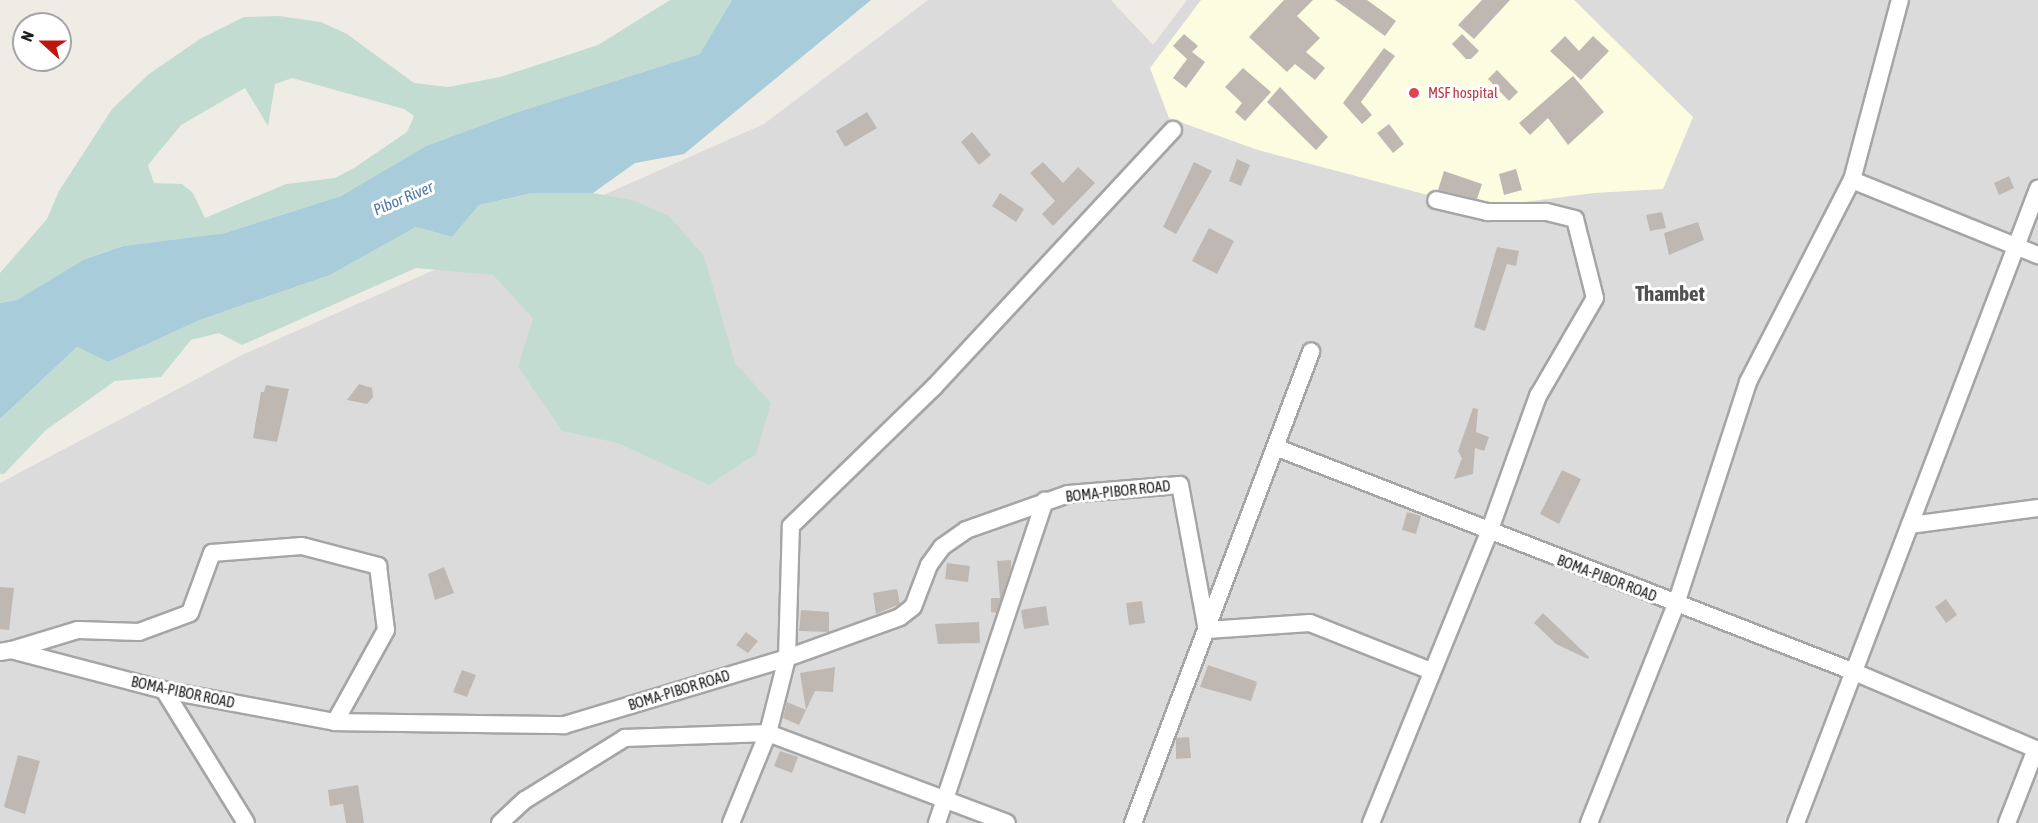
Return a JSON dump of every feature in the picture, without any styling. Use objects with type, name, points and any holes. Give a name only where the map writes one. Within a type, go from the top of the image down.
[{"type":"street","points":[[1588,823],[1676,604],[1748,382],[1852,180],[1900,0]]},
{"type":"street","points":[[731,823],[768,733],[787,658],[791,526],[934,387],[1173,130]]},
{"type":"street","points":[[1852,180],[2038,255]]},
{"type":"street","points":[[1796,823],[1852,671],[2038,189]]},
{"type":"street","points":[[1371,823],[1489,532],[1538,396],[1595,298],[1575,219],[1546,212],[1487,212],[1436,200]]},
{"type":"street","points":[[1132,823],[1311,352]]},
{"type":"street","name":"BOMA-PIBOR ROAD","points":[[1275,447],[1852,671],[2037,749]]},
{"type":"street","name":"BOMA-PIBOR ROAD","points":[[6,651],[164,690],[335,722],[564,725],[787,658],[900,617],[913,607],[929,565],[942,547],[966,530],[1068,494],[1180,485],[1207,630]]},
{"type":"street","points":[[937,823],[1045,501]]},
{"type":"street","points":[[1910,525],[2038,508]]},
{"type":"street","points":[[6,651],[78,630],[139,632],[190,613],[212,554],[302,546],[378,566],[386,630],[335,722]]},
{"type":"street","points":[[1207,630],[1310,623],[1431,671]]},
{"type":"street","points":[[164,690],[246,823]]},
{"type":"street","points":[[500,823],[525,800],[624,738],[768,733],[1007,823]]},
{"type":"street","points":[[2007,823],[2037,749]]},
{"type":"shaded area","points":[[670,0],[732,0],[701,54],[515,113],[426,146],[341,196],[225,233],[123,246],[83,260],[17,300],[0,303],[0,273],[47,219],[59,191],[112,109],[149,74],[200,39],[244,17],[279,16],[321,22],[347,34],[414,83],[448,87],[500,77],[598,45]],"holes":[[[292,78],[404,109],[414,116],[407,132],[354,168],[335,178],[286,184],[205,218],[193,193],[182,184],[154,183],[148,165],[181,125],[245,88],[268,126],[275,84]]]},
{"type":"shaded area","points":[[928,0],[1111,0],[1153,45],[1187,0],[2038,0],[2038,823],[0,823],[0,483],[242,355],[764,124]]},
{"type":"shaded area","name":"MSF hospital","points":[[1201,0],[1574,0],[1693,117],[1663,189],[1594,193],[1477,208],[1258,150],[1169,118],[1150,68]]},
{"type":"shaded area","points":[[532,193],[593,193],[632,200],[669,216],[704,256],[735,363],[771,403],[756,454],[709,485],[618,443],[562,431],[518,367],[533,318],[493,275],[416,268],[242,345],[219,333],[191,340],[161,377],[115,381],[46,430],[4,474],[0,474],[0,419],[77,347],[108,362],[200,320],[330,275],[416,227],[452,237],[479,205]]},
{"type":"water","name":"Pibor River","points":[[732,0],[871,0],[684,154],[635,163],[593,193],[532,193],[479,205],[452,237],[416,227],[330,275],[200,320],[108,362],[77,347],[0,419],[0,303],[17,300],[83,260],[123,246],[225,233],[341,196],[426,146],[515,113],[700,54]]},
{"type":"building","points":[[1284,0],[1313,0],[1297,16],[1320,38],[1306,52],[1325,68],[1315,80],[1295,64],[1287,72],[1249,37]]},
{"type":"building","points":[[1335,0],[1367,0],[1396,21],[1385,36]]},
{"type":"building","points":[[1482,0],[1510,0],[1474,39],[1458,25]]},
{"type":"building","points":[[1184,34],[1198,46],[1192,52],[1205,62],[1186,88],[1173,78],[1187,59],[1173,46]]},
{"type":"building","points":[[1462,34],[1479,51],[1471,59],[1466,59],[1452,44]]},
{"type":"building","points":[[1565,36],[1579,51],[1593,36],[1609,51],[1581,80],[1550,51]]},
{"type":"building","points":[[1384,48],[1395,56],[1361,102],[1372,115],[1362,124],[1343,103]]},
{"type":"building","points":[[1243,68],[1271,92],[1245,121],[1235,112],[1242,103],[1225,87]]},
{"type":"building","points":[[1497,70],[1518,92],[1509,101],[1488,79]]},
{"type":"building","points":[[1573,76],[1604,112],[1568,145],[1548,118],[1530,135],[1519,123]]},
{"type":"building","points":[[1280,87],[1328,137],[1316,150],[1267,102]]},
{"type":"building","points":[[867,112],[877,128],[845,147],[836,131]]},
{"type":"building","points":[[1389,124],[1404,144],[1393,153],[1377,133]]},
{"type":"building","points":[[972,132],[991,155],[979,165],[961,142]]},
{"type":"building","points":[[1237,159],[1250,165],[1241,186],[1229,181]]},
{"type":"building","points":[[1043,162],[1063,183],[1078,167],[1095,183],[1053,226],[1042,214],[1055,201],[1030,173]]},
{"type":"building","points":[[1194,162],[1212,171],[1176,234],[1163,227]]},
{"type":"building","points":[[1516,169],[1522,190],[1504,195],[1499,174]]},
{"type":"building","points":[[1444,171],[1482,184],[1477,199],[1438,190]]},
{"type":"building","points":[[2009,176],[2014,188],[1999,195],[1994,183]]},
{"type":"building","points":[[1000,193],[1024,209],[1016,222],[992,206]]},
{"type":"building","points":[[1662,212],[1666,228],[1650,231],[1646,215]]},
{"type":"building","points":[[1698,222],[1704,240],[1669,255],[1664,233]]},
{"type":"building","points":[[1209,228],[1234,241],[1217,274],[1192,261]]},
{"type":"building","points":[[1497,247],[1519,251],[1516,266],[1507,264],[1485,331],[1474,327]]},
{"type":"building","points":[[359,384],[372,388],[373,397],[367,404],[347,400]]},
{"type":"building","points":[[266,385],[289,389],[277,442],[253,438],[261,392],[264,392]]},
{"type":"building","points":[[1473,408],[1478,409],[1476,432],[1489,437],[1484,451],[1475,448],[1473,474],[1454,479],[1462,458],[1458,451]]},
{"type":"building","points":[[1562,470],[1581,479],[1559,524],[1540,514]]},
{"type":"building","points":[[1407,512],[1421,516],[1416,534],[1402,530]]},
{"type":"building","points":[[1011,560],[1011,568],[997,613],[991,612],[991,598],[1000,598],[997,561]]},
{"type":"building","points":[[947,563],[970,566],[968,582],[945,579]]},
{"type":"building","points":[[444,567],[454,593],[435,600],[428,574]]},
{"type":"building","points":[[0,587],[14,588],[9,630],[0,629]]},
{"type":"building","points":[[897,589],[900,604],[876,614],[873,593]]},
{"type":"building","points":[[1946,599],[1957,615],[1946,623],[1935,607]]},
{"type":"building","points":[[1142,601],[1145,623],[1129,625],[1126,603]]},
{"type":"building","points":[[1046,606],[1049,625],[1024,629],[1021,610]]},
{"type":"building","points":[[801,610],[829,612],[829,632],[799,631]]},
{"type":"building","points":[[1543,613],[1589,657],[1588,659],[1556,644],[1534,623]]},
{"type":"building","points":[[979,622],[980,643],[938,644],[935,624]]},
{"type":"building","points":[[746,632],[758,641],[748,653],[736,645]]},
{"type":"building","points":[[1208,665],[1258,682],[1254,682],[1257,683],[1251,701],[1200,687]]},
{"type":"building","points":[[835,667],[833,692],[815,691],[799,725],[783,718],[787,702],[806,710],[800,673]]},
{"type":"building","points":[[462,670],[476,675],[467,697],[453,692]]},
{"type":"building","points":[[1189,737],[1191,758],[1176,759],[1176,738]]},
{"type":"building","points":[[780,751],[798,757],[792,773],[774,766]]},
{"type":"building","points":[[18,755],[40,761],[25,814],[4,807]]},
{"type":"building","points":[[358,785],[364,823],[346,823],[343,804],[330,806],[328,790]]},
{"type":"place","name":"MSF hospital","points":[[1414,93]]},
{"type":"district","name":"Thambet","points":[[1670,293]]}]
